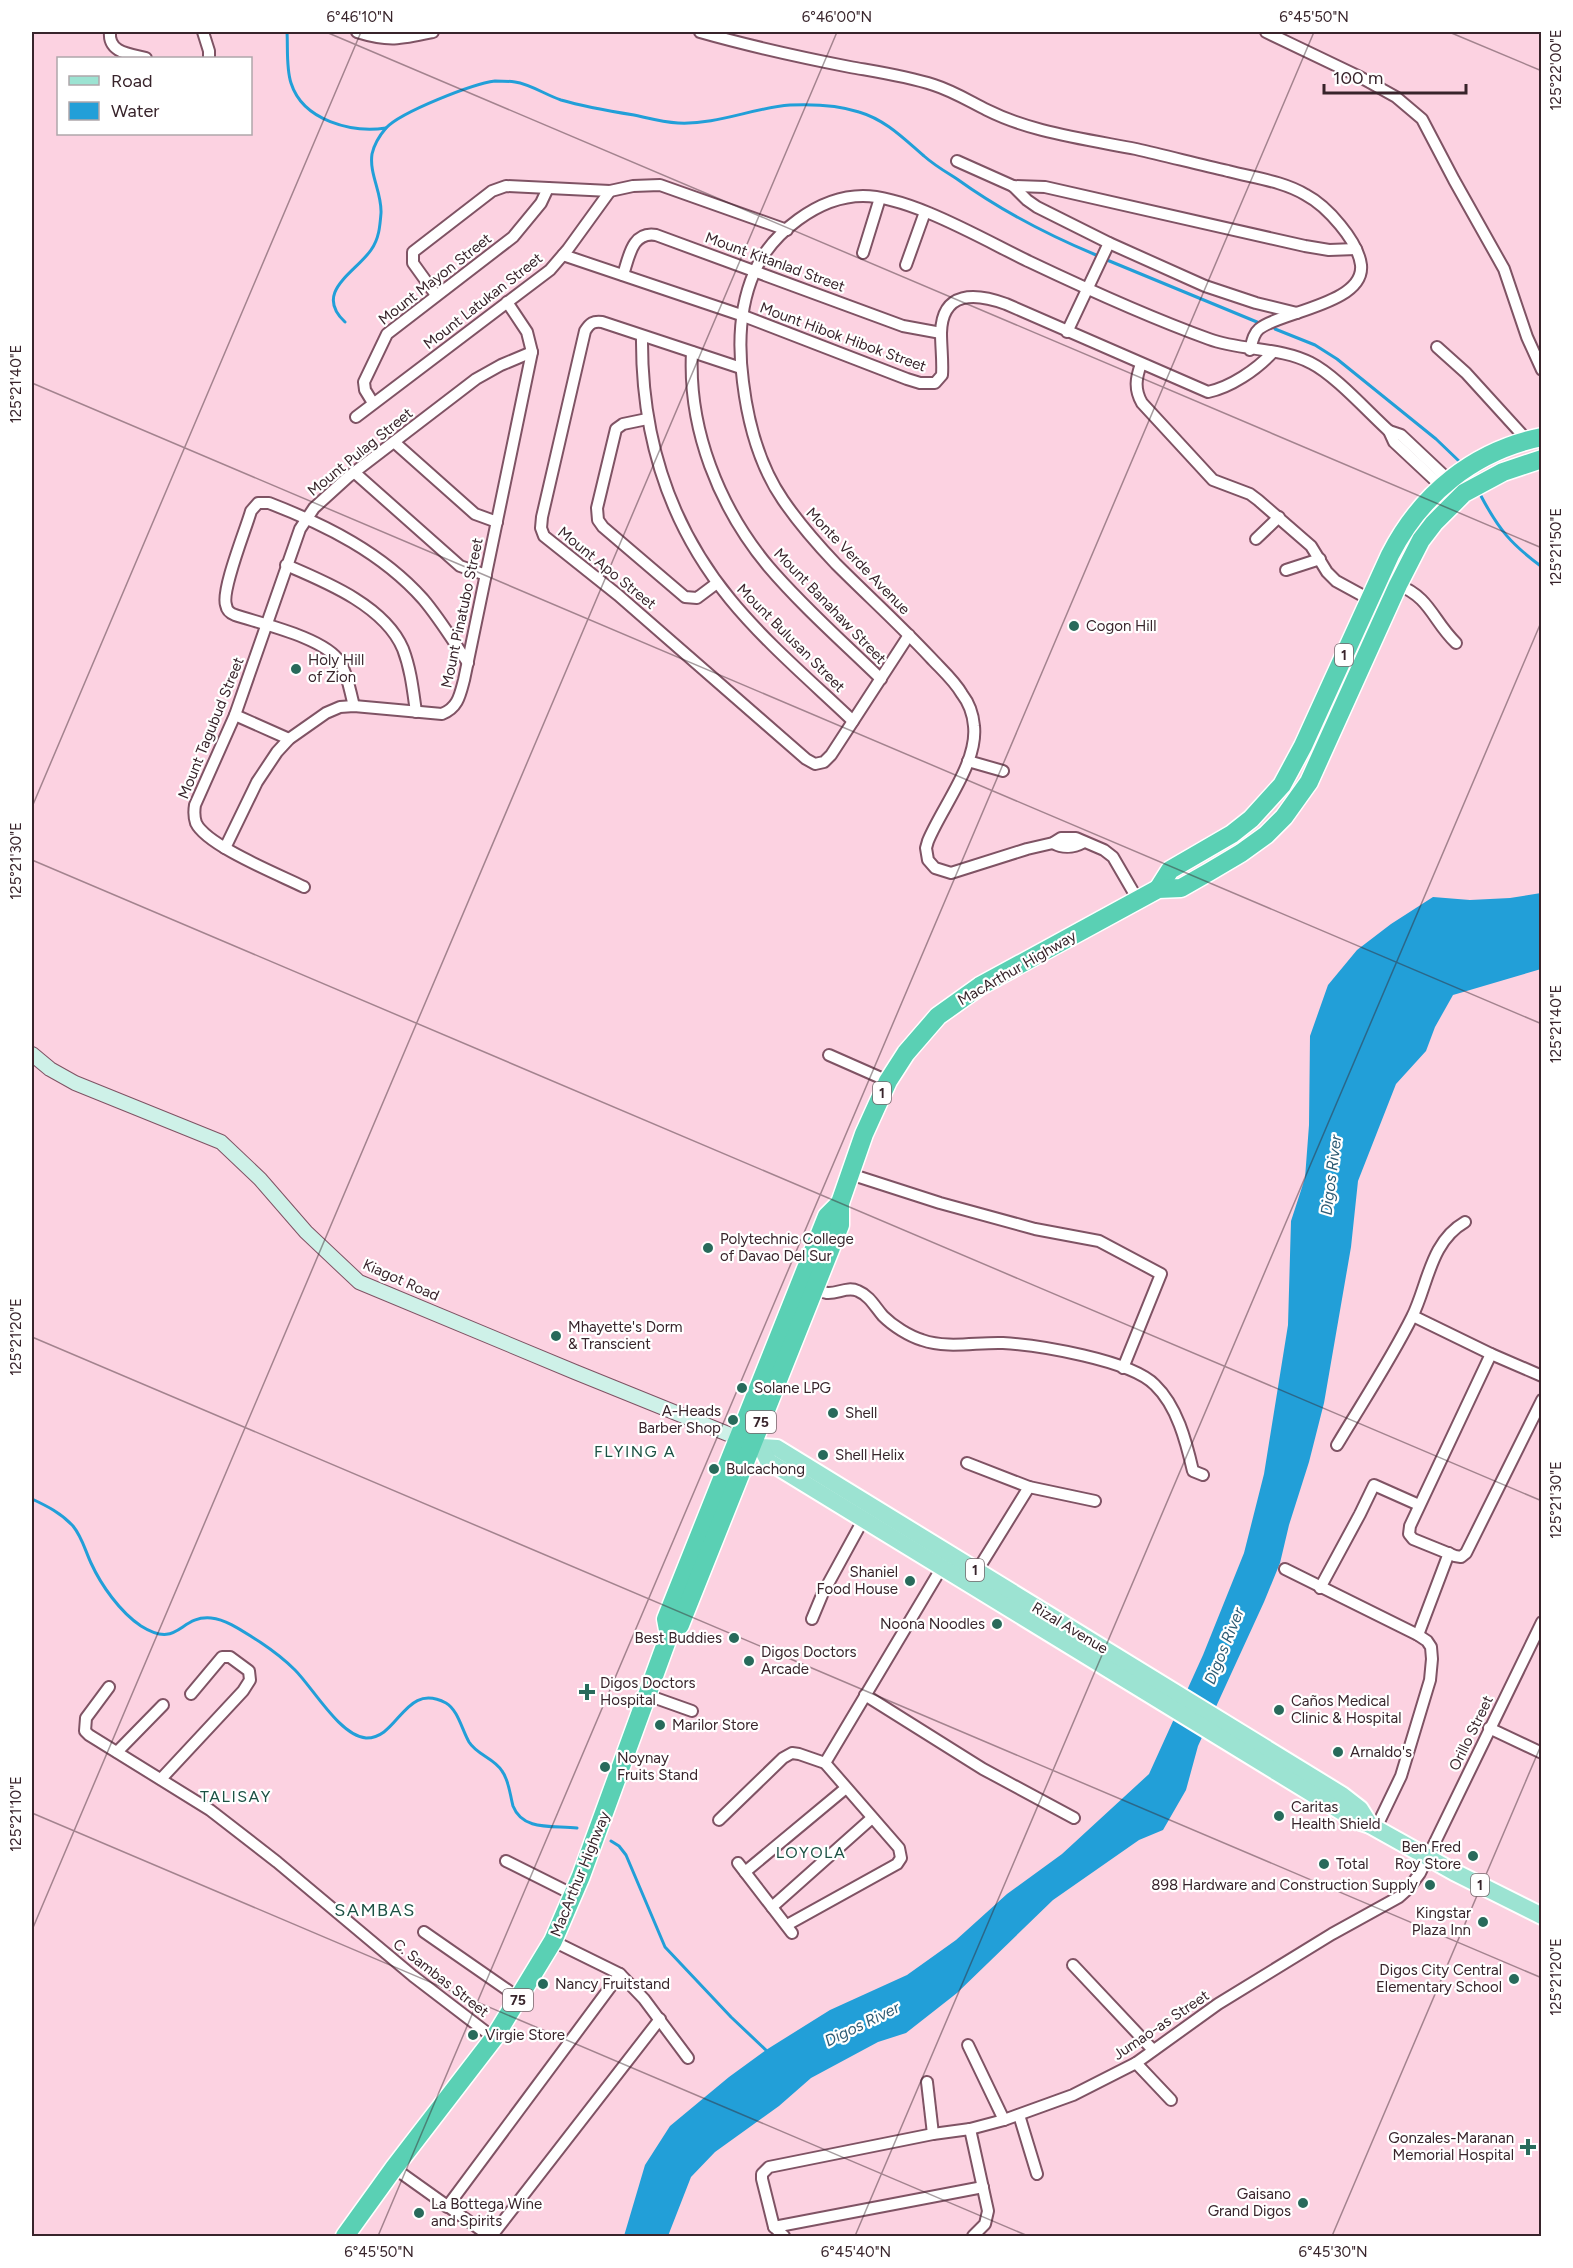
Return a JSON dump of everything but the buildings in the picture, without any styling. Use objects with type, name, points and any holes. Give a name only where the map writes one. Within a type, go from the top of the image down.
[{"type":"highway","name":"MacArthur Highway","points":[[1158,889],[1170,870],[1232,834],[1251,819],[1282,785],[1303,746],[1369,599],[1402,532],[1426,500],[1444,483],[1480,459],[1534,438]]},
{"type":"highway","name":"MacArthur Highway","points":[[345,2236],[494,2038],[553,1941],[574,1895],[669,1635],[680,1625],[750,1443],[808,1286],[827,1216],[840,1203],[868,1125],[888,1081],[922,1033],[955,1002],[980,986],[1158,889],[1181,888],[1241,853],[1266,835],[1284,817],[1309,782],[1398,585],[1421,540],[1460,497],[1503,472],[1542,459]]},
{"type":"main road","name":"Rizal Avenue","points":[[750,1443],[768,1461],[863,1520],[946,1561],[977,1571],[1169,1698]]},
{"type":"main road","name":"Rizal Avenue","points":[[750,1443],[777,1448],[946,1561],[1225,1732],[1355,1820],[1539,1912]]},
{"type":"street","points":[[110,32],[110,38],[117,50],[142,57]]},
{"type":"street","points":[[203,32],[209,57]]},
{"type":"street","points":[[357,32],[377,38],[398,40],[433,32]]},
{"type":"street","points":[[700,32],[731,36],[786,54],[902,76],[935,85],[1011,121],[1292,188],[1306,195],[1324,209],[1346,233],[1356,249],[1361,264],[1360,272],[1354,283],[1327,303],[1259,329],[1255,333],[1250,350]]},
{"type":"street","points":[[1266,32],[1396,97],[1422,119],[1504,269],[1527,337],[1542,370]]},
{"type":"street","points":[[957,161],[1013,186],[1037,207],[1109,243],[1205,286],[1256,303],[1297,313]]},
{"type":"street","points":[[436,295],[413,263],[413,252],[499,188],[513,185],[610,191],[633,186],[660,185],[787,230]]},
{"type":"street","points":[[1013,186],[1045,187],[1305,246],[1329,250],[1356,249]]},
{"type":"street","name":"Mount Mayon Street","points":[[373,403],[365,390],[364,382],[384,338],[391,330],[513,237],[530,218],[548,188]]},
{"type":"street","name":"Mount Latukan Street","points":[[356,417],[550,270],[610,191]]},
{"type":"street","name":"Monte Verde Avenue","points":[[1138,900],[1113,857],[1104,850],[1076,838],[1061,838],[1053,843],[951,873],[940,871],[932,865],[926,854],[928,841],[968,760],[974,742],[968,703],[957,686],[909,635],[814,540],[781,497],[759,454],[748,413],[741,368],[741,315],[754,271],[769,248],[810,212],[827,203],[848,198],[864,196],[880,198],[925,212],[1087,289],[1207,339],[1250,350],[1304,359],[1314,364],[1389,431],[1401,435],[1444,483],[1460,497]]},
{"type":"street","points":[[863,253],[880,198]]},
{"type":"street","points":[[906,265],[925,212]]},
{"type":"street","name":"Mount Kitanlad Street","points":[[623,276],[636,239],[649,234],[903,326],[941,333]]},
{"type":"street","points":[[1067,332],[1109,243]]},
{"type":"street","name":"Mount Hibok Hibok Street","points":[[563,255],[741,315],[907,379],[927,384],[935,383],[942,375],[941,333],[946,311],[954,302],[965,296],[989,298],[1208,392],[1225,387],[1250,372],[1272,353]]},
{"type":"street","points":[[507,302],[529,336],[532,352]]},
{"type":"street","name":"Mount Apo Street","points":[[741,368],[597,322],[588,325],[542,517],[541,528],[544,536],[618,595],[811,763],[819,764],[827,760],[909,635]]},
{"type":"street","name":"Mount Bulusan Street","points":[[642,336],[643,385],[647,419],[659,471],[678,518],[717,583],[759,631],[853,721]]},
{"type":"street","points":[[1437,347],[1534,438]]},
{"type":"street","name":"Mount Pulag Street","points":[[266,626],[286,565],[306,517],[354,472],[488,371],[532,352]]},
{"type":"street","name":"Mount Pinatubo Street","points":[[225,848],[256,782],[267,765],[289,739],[333,709],[354,706],[442,714],[452,709],[460,696],[468,663],[532,352]]},
{"type":"street","name":"Mount Banahaw Street","points":[[692,352],[693,393],[703,443],[716,480],[733,515],[745,535],[777,576],[881,679]]},
{"type":"street","points":[[1141,364],[1136,383],[1137,395],[1213,480],[1250,494],[1311,546],[1336,581],[1369,599]]},
{"type":"street","points":[[647,419],[623,424],[614,433],[597,508],[598,520],[603,527],[686,597],[697,598],[717,583]]},
{"type":"street","points":[[394,442],[476,514],[497,522]]},
{"type":"street","points":[[354,472],[460,566],[486,575]]},
{"type":"street","points":[[354,706],[343,668],[332,652],[314,641],[235,615],[226,608],[227,586],[251,511],[258,503],[269,503],[306,517],[355,543],[401,579],[422,599],[468,663]]},
{"type":"street","points":[[1256,539],[1279,517]]},
{"type":"street","points":[[1286,570],[1320,559]]},
{"type":"street","points":[[286,565],[324,581],[349,596],[378,616],[393,632],[402,647],[410,671],[416,712]]},
{"type":"street","points":[[1398,585],[1425,602],[1438,624],[1456,643]]},
{"type":"street","name":"Mount Tagubud Street","points":[[266,626],[235,715],[195,805],[194,816],[197,825],[210,839],[304,887]]},
{"type":"street","points":[[235,715],[289,739]]},
{"type":"street","points":[[968,760],[1003,771]]},
{"type":"street","name":"Kiagot Road","points":[[32,1054],[50,1069],[75,1083],[221,1142],[261,1179],[306,1232],[359,1282],[750,1443]]},
{"type":"street","points":[[829,1055],[888,1081]]},
{"type":"street","points":[[850,1174],[961,1209],[1099,1241],[1161,1274],[1123,1368]]},
{"type":"street","points":[[1337,1445],[1413,1316],[1428,1272],[1442,1244],[1452,1231],[1465,1222]]},
{"type":"street","points":[[808,1286],[826,1293],[850,1289],[857,1291],[870,1299],[884,1317],[902,1330],[922,1340],[943,1344],[1003,1343],[1029,1346],[1079,1355],[1139,1374],[1154,1383],[1165,1397],[1177,1417],[1193,1471],[1203,1475]]},
{"type":"street","points":[[1413,1316],[1542,1376]]},
{"type":"street","points":[[1491,1354],[1419,1505],[1409,1529],[1411,1536],[1459,1557],[1466,1553],[1542,1400]]},
{"type":"street","points":[[967,1463],[1029,1487],[1095,1501]]},
{"type":"street","points":[[1320,1588],[1374,1485],[1419,1505]]},
{"type":"street","points":[[977,1571],[1029,1487]]},
{"type":"street","points":[[812,1619],[822,1595],[863,1520]]},
{"type":"street","points":[[1418,1635],[1449,1553]]},
{"type":"street","points":[[825,1762],[946,1561]]},
{"type":"street","points":[[1285,1569],[1418,1635],[1431,1647],[1430,1680],[1401,1776],[1373,1827]]},
{"type":"street","name":"Orillo Street","points":[[1427,1857],[1542,1622]]},
{"type":"street","points":[[161,1779],[224,1714],[247,1685],[250,1676],[246,1668],[234,1659],[222,1657],[191,1694]]},
{"type":"street","name":"C. Sambas Street","points":[[109,1687],[86,1718],[84,1727],[88,1735],[210,1810],[413,1976],[494,2038]]},
{"type":"street","points":[[647,1695],[692,1711]]},
{"type":"street","points":[[865,1695],[982,1770],[1074,1818]]},
{"type":"street","points":[[117,1752],[163,1706]]},
{"type":"street","points":[[1489,1728],[1542,1753]]},
{"type":"street","points":[[719,1820],[785,1756],[799,1754],[825,1762],[899,1848],[901,1856],[899,1862],[790,1929],[738,1863]]},
{"type":"street","points":[[745,1872],[846,1788]]},
{"type":"street","points":[[772,1907],[872,1818]]},
{"type":"street","name":"Jumao-as Street","points":[[774,2227],[762,2179],[769,2167],[1004,2120],[1073,2095],[1136,2063],[1245,1988],[1332,1934],[1399,1898],[1415,1880],[1427,1857]]},
{"type":"street","points":[[506,1861],[574,1895]]},
{"type":"street","points":[[424,1932],[519,1998]]},
{"type":"street","points":[[553,1941],[620,1974],[644,1999],[688,2058]]},
{"type":"street","points":[[1073,1965],[1154,2050]]},
{"type":"street","points":[[447,2207],[620,1974]]},
{"type":"street","points":[[394,2168],[481,2230],[491,2234],[496,2232],[660,2019]]},
{"type":"street","points":[[968,2045],[1004,2120]]},
{"type":"street","points":[[1136,2063],[1171,2100]]},
{"type":"street","points":[[927,2082],[933,2134]]},
{"type":"street","points":[[1019,2115],[1037,2174]]},
{"type":"street","points":[[970,2128],[988,2211],[982,2228],[973,2236]]},
{"type":"street","points":[[774,2227],[982,2187]]},
{"type":"street","points":[[774,2227],[784,2236]]},
{"type":"water","name":"Digos River","points":[[1541,893],[1541,969],[1453,995],[1435,1027],[1426,1051],[1396,1084],[1358,1181],[1351,1247],[1324,1403],[1280,1563],[1198,1746],[1186,1790],[1163,1830],[1139,1840],[1053,1900],[957,1993],[906,2033],[878,2042],[811,2078],[779,2106],[715,2152],[691,2177],[668,2236],[624,2236],[645,2165],[670,2126],[766,2050],[830,2010],[907,1975],[956,1940],[1007,1894],[1062,1854],[1149,1774],[1203,1655],[1244,1553],[1264,1474],[1288,1325],[1291,1221],[1305,1178],[1309,1125],[1310,1036],[1328,985],[1357,950],[1391,924],[1433,897],[1470,900],[1510,898]]},
{"type":"waterway","points":[[287,32],[289,77],[297,96],[306,107],[330,122],[344,126],[386,128]]},
{"type":"waterway","points":[[345,322],[336,311],[333,301],[335,292],[340,283],[371,250],[380,228],[381,206],[372,161],[372,154],[379,137],[386,128],[406,114],[470,87],[495,81],[521,83],[579,105],[678,123],[721,119],[790,105],[843,108],[869,115],[886,125],[936,165],[1007,211],[1096,255]]},
{"type":"waterway","points":[[1107,260],[1257,322]]},
{"type":"waterway","points":[[1275,329],[1315,345],[1337,359],[1436,439],[1460,462]]},
{"type":"waterway","points":[[1481,496],[1507,536],[1542,567]]},
{"type":"waterway","points":[[32,1499],[59,1514],[73,1526],[106,1589],[119,1606],[141,1626],[163,1634],[178,1630],[200,1618],[218,1619],[230,1624],[283,1659],[346,1729],[366,1738],[377,1736],[387,1730],[420,1699],[432,1698],[446,1703],[457,1715],[472,1746],[499,1767],[508,1783],[513,1806],[524,1820],[540,1826],[577,1828]]},
{"type":"waterway","points":[[611,1841],[619,1846],[626,1855],[665,1947],[731,2017],[768,2052]]},
{"type":"place","name":"Cogon Hill","points":[[1074,626]]},
{"type":"place","name":"Holy Hill of Zion","points":[[296,669]]},
{"type":"place","name":"Polytechnic College of Davao Del Sur","points":[[708,1248]]},
{"type":"place","name":"Mhayette's Dorm & Transcient","points":[[556,1336]]},
{"type":"place","name":"Solane LPG","points":[[742,1388]]},
{"type":"place","name":"Shell","points":[[833,1413]]},
{"type":"place","name":"A-Heads Barber Shop","points":[[733,1420]]},
{"type":"place","name":"Shell Helix","points":[[823,1455]]},
{"type":"place","name":"Bulcachong","points":[[714,1469]]},
{"type":"place","name":"Shaniel Food House","points":[[910,1581]]},
{"type":"place","name":"Noona Noodles","points":[[997,1624]]},
{"type":"place","name":"Best Buddies","points":[[734,1638]]},
{"type":"place","name":"Digos Doctors Arcade","points":[[749,1661]]},
{"type":"place","name":"Digos Doctors Hospital","points":[[587,1692]]},
{"type":"place","name":"Caños Medical Clinic & Hospital","points":[[1279,1710]]},
{"type":"place","name":"Marilor Store","points":[[660,1725]]},
{"type":"place","name":"Arnaldo's","points":[[1338,1752]]},
{"type":"place","name":"Noynay Fruits Stand","points":[[605,1767]]},
{"type":"place","name":"Caritas Health Shield","points":[[1279,1816]]},
{"type":"place","name":"Ben Fred Roy Store","points":[[1473,1856]]},
{"type":"place","name":"Total","points":[[1324,1864]]},
{"type":"place","name":"898 Hardware and Construction Supply","points":[[1430,1885]]},
{"type":"place","name":"Kingstar Plaza Inn","points":[[1483,1922]]},
{"type":"place","name":"Digos City Central Elementary School","points":[[1514,1979]]},
{"type":"place","name":"Nancy Fruitstand","points":[[543,1984]]},
{"type":"place","name":"Virgie Store","points":[[473,2035]]},
{"type":"place","name":"Gonzales-Maranan Memorial Hospital","points":[[1528,2147]]},
{"type":"place","name":"Gaisano Grand Digos","points":[[1303,2203]]},
{"type":"place","name":"La Bottega Wine and Spirits","points":[[419,2213]]},
{"type":"district","name":"FLYING A","points":[[635,1451]]},
{"type":"district","name":"TALISAY","points":[[236,1796]]},
{"type":"district","name":"LOYOLA","points":[[811,1852]]},
{"type":"district","name":"SAMBAS","points":[[375,1910]]}]
